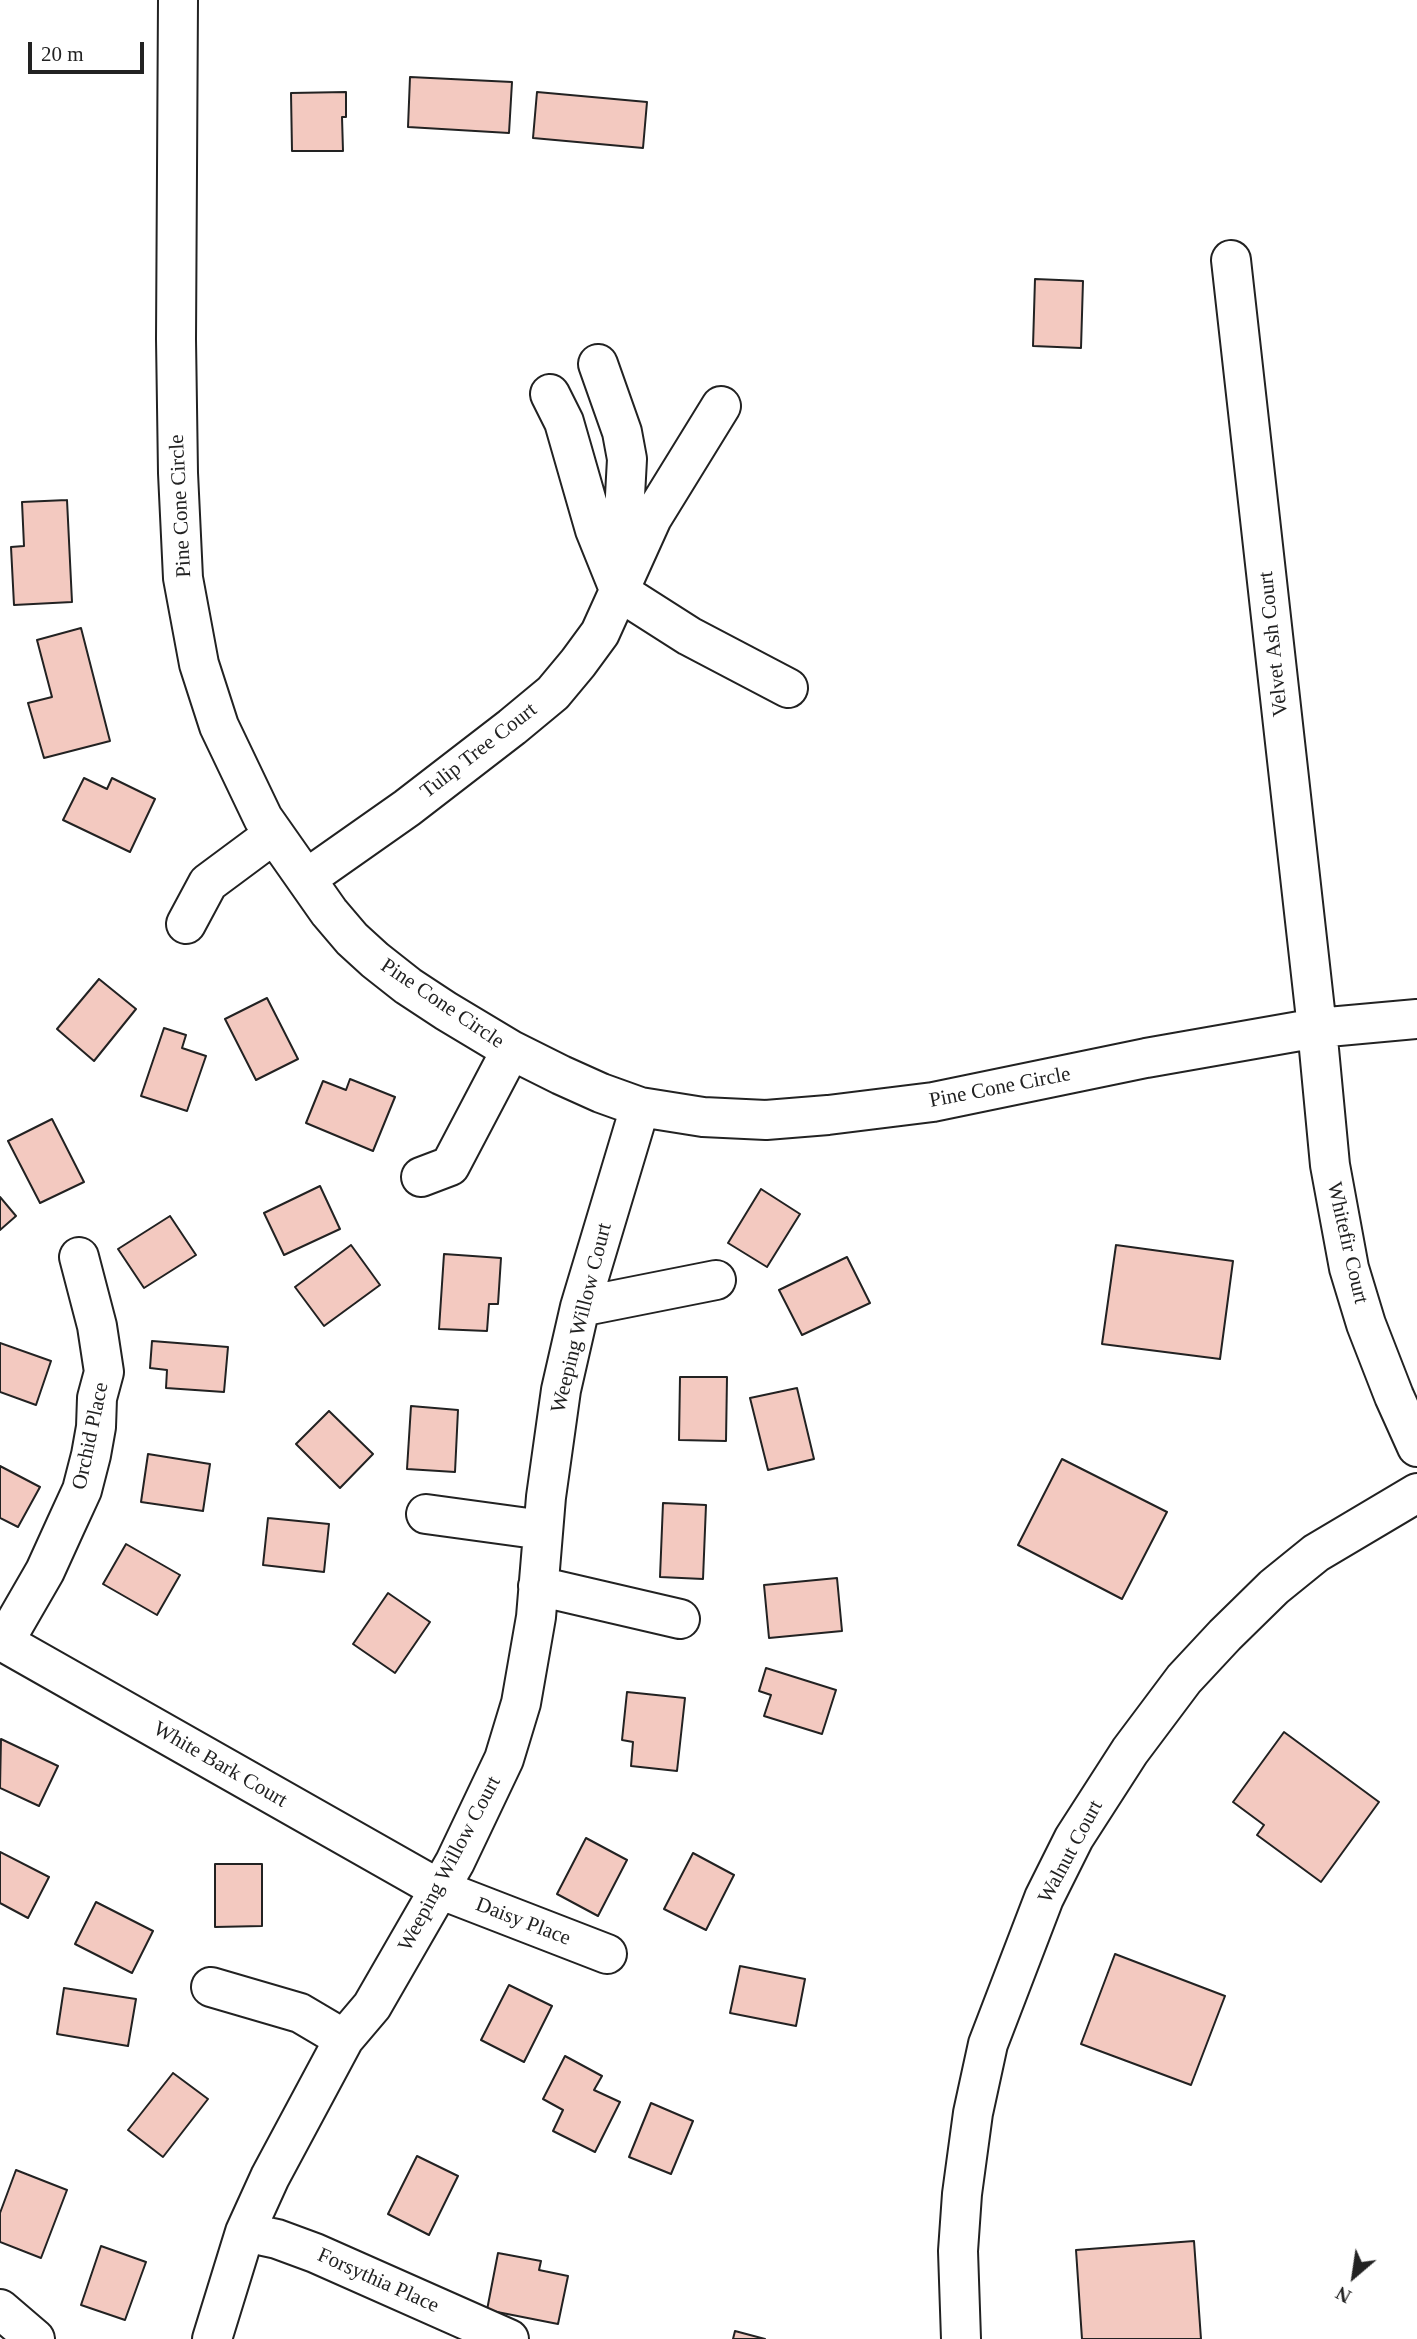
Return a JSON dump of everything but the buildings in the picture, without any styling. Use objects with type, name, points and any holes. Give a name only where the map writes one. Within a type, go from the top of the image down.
[{"type":"street","name":"Pine Cone Circle","points":[[178,0],[178,473],[183,578],[198,663],[219,726],[264,818],[306,880],[345,930],[375,960],[427,999],[511,1050],[601,1093],[640,1107],[704,1117],[766,1120],[933,1102],[1146,1058],[1317,1028],[1417,1019]]},
{"type":"street","name":"Velvet Ash Court","points":[[1231,260],[1317,1028]]},
{"type":"street","points":[[598,364],[622,432],[627,459],[620,592]]},
{"type":"street","points":[[550,394],[564,422],[595,530],[620,592],[689,636],[788,688]]},
{"type":"street","name":"Tulip Tree Court","points":[[306,880],[407,808],[553,692],[600,633],[652,518],[721,406]]},
{"type":"street","points":[[186,925],[208,883],[274,834]]},
{"type":"street","name":"Whitefir Court","points":[[1317,1028],[1330,1165],[1349,1268],[1366,1324],[1417,1447]]},
{"type":"street","points":[[421,1177],[450,1166],[511,1050]]},
{"type":"street","name":"Weeping Willow Court","points":[[212,2339],[245,2232],[271,2177],[344,2039],[372,2006],[439,1889],[479,1815],[504,1759],[521,1703],[536,1617],[543,1530],[561,1390],[580,1307],[640,1107]]},
{"type":"street","name":"Orchid Place","points":[[2,1641],[50,1560],[82,1490],[91,1455],[97,1398],[104,1373],[97,1326],[79,1257]]},
{"type":"street","points":[[580,1307],[716,1280]]},
{"type":"street","name":"Walnut Court","points":[[961,2339],[958,2251],[962,2194],[973,2113],[986,2056],[1044,1898],[1074,1838],[1130,1751],[1184,1679],[1225,1634],[1274,1587],[1316,1553],[1417,1493]]},
{"type":"street","points":[[426,1514],[543,1530]]},
{"type":"street","points":[[538,1586],[680,1619]]},
{"type":"street","name":"White Bark Court","points":[[2,1641],[439,1889]]},
{"type":"street","name":"Daisy Place","points":[[439,1889],[607,1954]]},
{"type":"street","points":[[211,1987],[300,2013],[344,2039]]},
{"type":"street","name":"Forsythia Place","points":[[245,2232],[315,2252],[509,2339]]},
{"type":"street","points":[[0,2309],[35,2339]]}]
